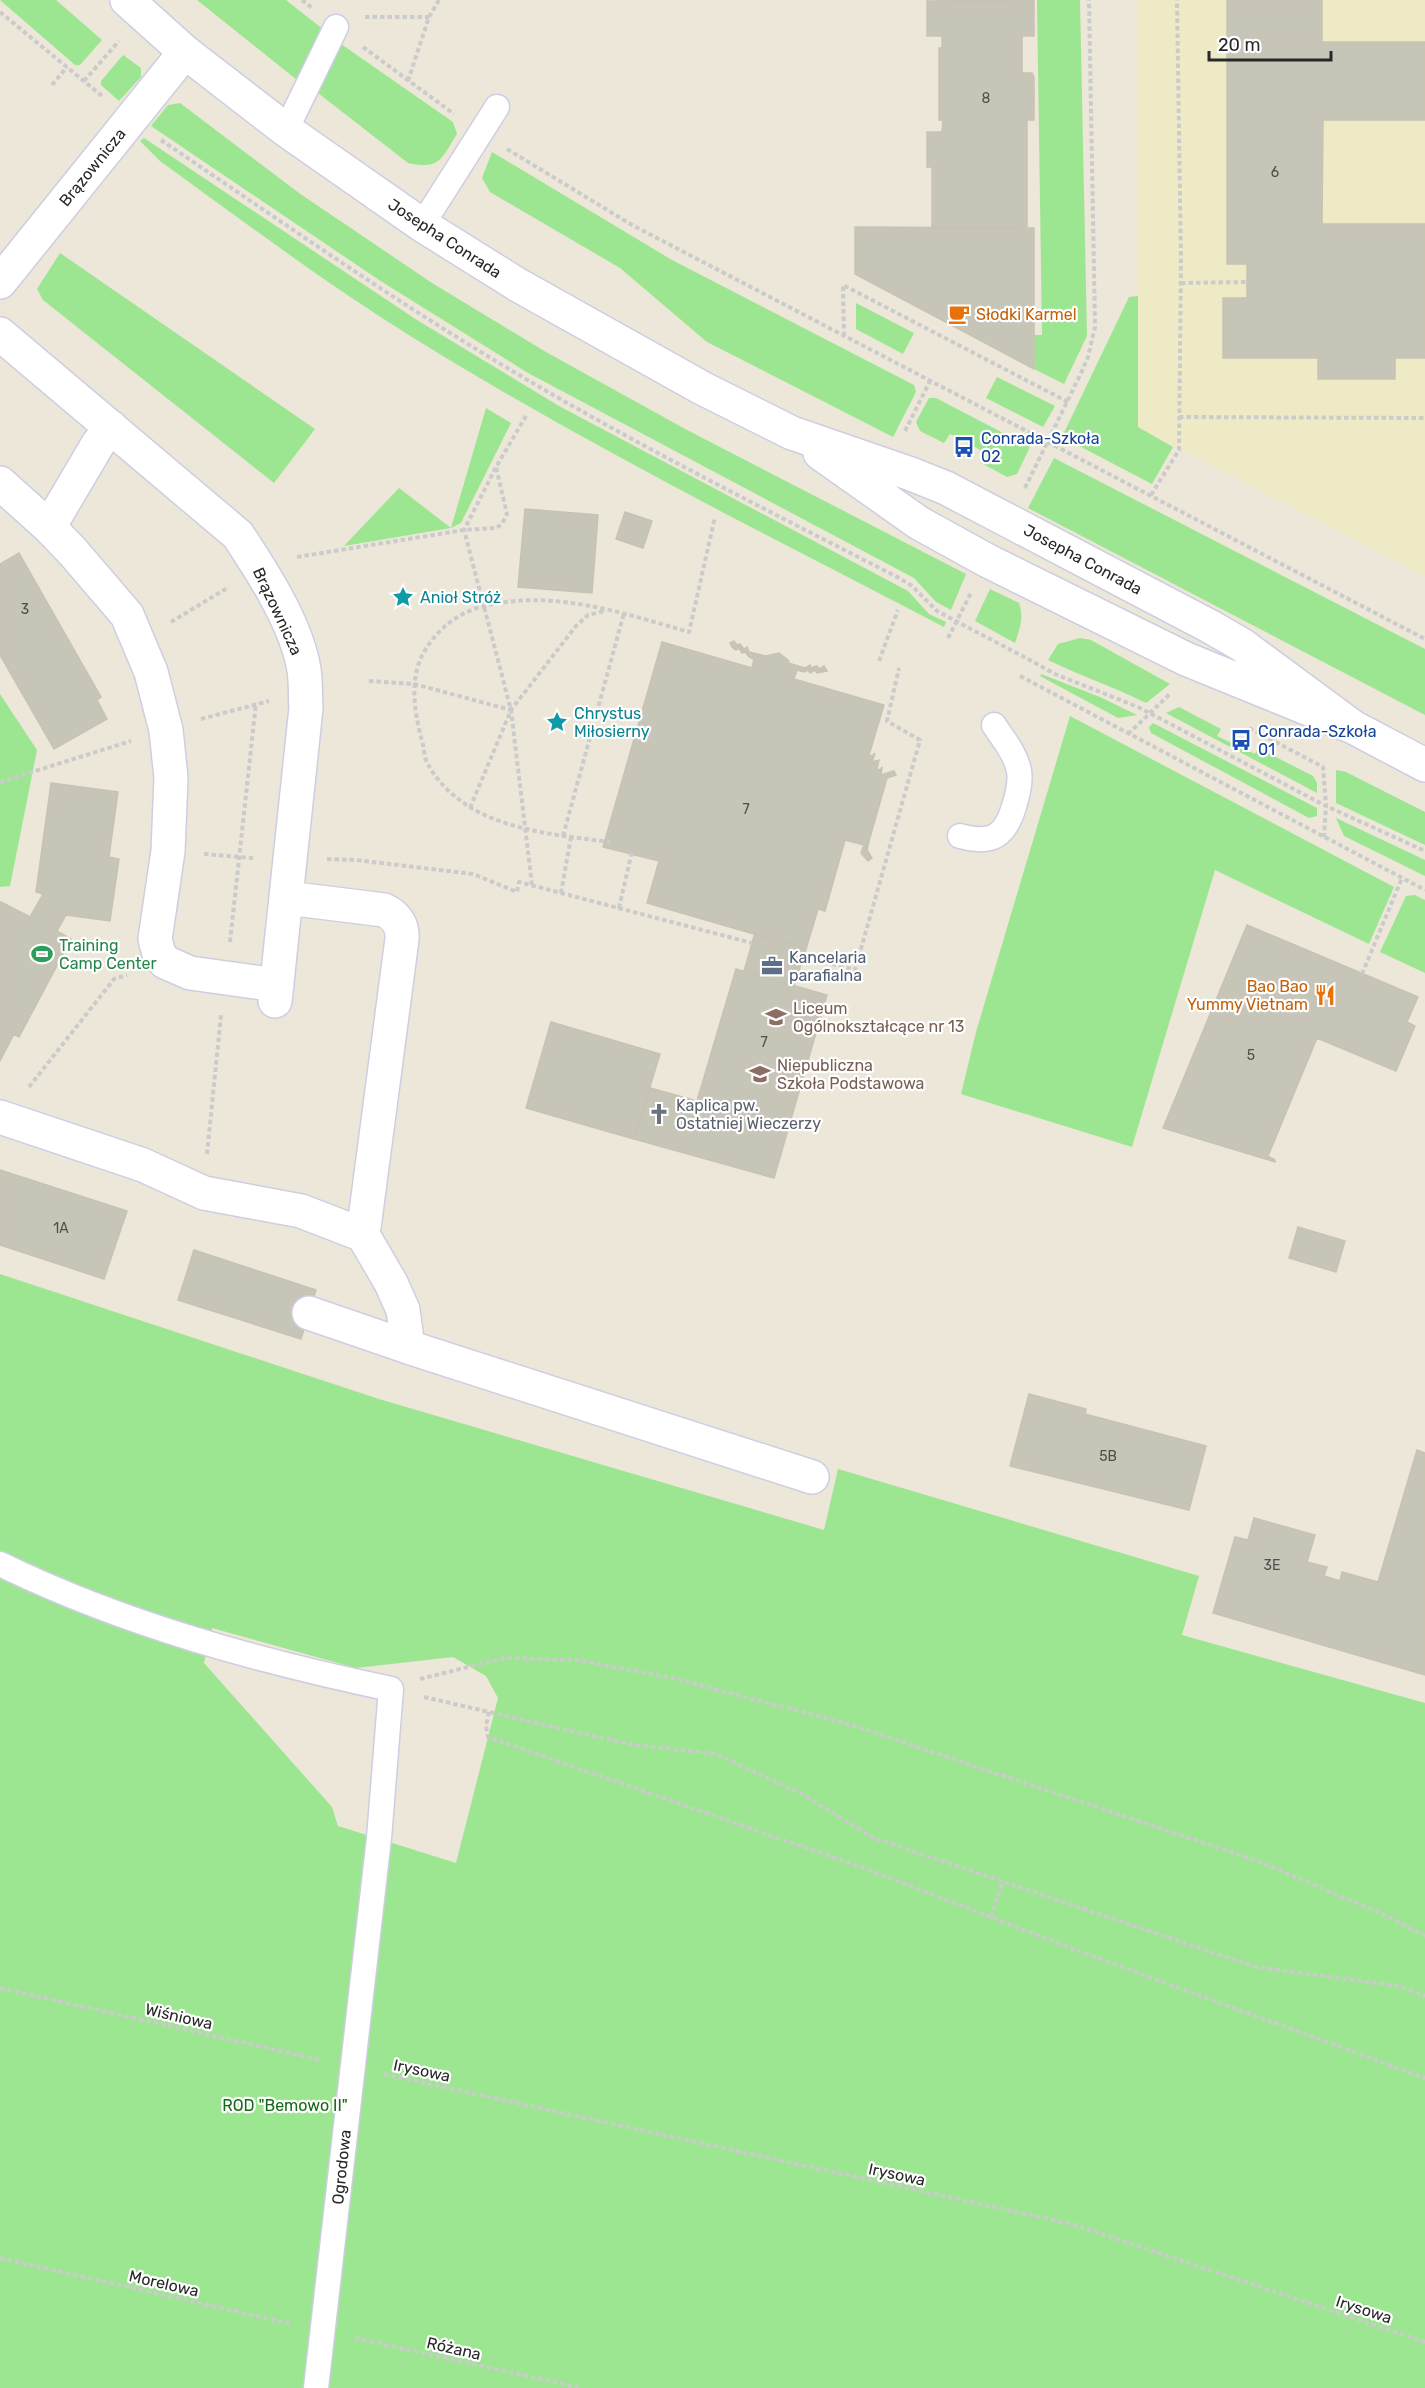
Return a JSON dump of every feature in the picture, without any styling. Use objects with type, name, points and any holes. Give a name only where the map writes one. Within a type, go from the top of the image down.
[{"type":"street","name":"Josepha Conrada","points":[[127,0],[185,52],[286,130],[422,225],[518,285],[612,340],[792,433],[946,488],[1219,631],[1242,645],[1353,727]]},
{"type":"street","name":"Brązownicza","points":[[0,282],[185,52]]},
{"type":"street","name":"Brązownicza","points":[[0,334],[238,535],[258,566],[296,641],[304,670],[306,708],[276,993],[225,979]]},
{"type":"street","points":[[49,527],[98,444],[111,427]]},
{"type":"street","name":"Josepha Conrada","points":[[792,433],[919,523],[988,561],[1211,671],[1353,727],[1425,765]]},
{"type":"street","points":[[0,483],[49,527],[127,615],[151,672],[166,730],[171,778],[168,851],[155,939],[159,954],[165,962],[190,973],[225,979]]},
{"type":"street","points":[[287,898],[384,910],[395,917],[401,927],[402,939],[363,1235],[391,1283],[403,1310],[408,1347]]},
{"type":"street","points":[[11,1106],[204,1193],[301,1211],[363,1235]]},
{"type":"street","points":[[309,1313],[812,1477]]},
{"type":"lane","points":[[286,130],[336,27]]},
{"type":"lane","points":[[422,225],[497,107]]},
{"type":"lane","points":[[960,836],[979,840],[993,837],[1005,828],[1011,816],[1018,791],[1020,772],[1013,755],[994,725]]},
{"type":"lane","points":[[0,1564],[52,1590],[189,1638],[311,1672],[391,1689]]},
{"type":"lane","name":"Ogrodowa","points":[[316,2388],[379,1838],[391,1689]]},
{"type":"path","points":[[302,0],[408,81],[481,132],[555,180],[632,225],[1425,639]]},
{"type":"path","points":[[408,81],[429,17],[439,0]]},
{"type":"path","points":[[1009,520],[1068,402],[1088,357],[1095,327],[1089,0]]},
{"type":"path","points":[[1151,495],[1179,450],[1181,283],[1177,0]]},
{"type":"path","points":[[0,12],[130,118],[386,293],[510,369],[637,443],[901,579],[912,586],[937,611],[1055,674],[1110,694],[1150,713],[1326,806],[1425,851]]},
{"type":"path","points":[[363,17],[429,17]]},
{"type":"path","points":[[52,85],[67,67]]},
{"type":"path","points":[[1181,283],[1247,282]]},
{"type":"path","points":[[844,336],[843,285],[1068,402]]},
{"type":"path","points":[[914,435],[904,430],[930,381]]},
{"type":"path","points":[[526,417],[496,467],[464,530],[511,710],[532,885]]},
{"type":"path","points":[[1179,417],[1425,418]]},
{"type":"path","points":[[137,643],[239,581],[258,566],[320,552],[464,530],[496,528],[505,521],[507,511],[496,467]]},
{"type":"path","points":[[611,842],[563,836],[526,828],[481,814],[455,797],[428,765],[416,720],[414,684],[424,652],[448,622],[483,606],[524,601],[567,601],[624,613],[689,632],[715,517]]},
{"type":"path","points":[[948,638],[988,561]]},
{"type":"path","points":[[470,808],[511,710],[576,626],[588,615],[607,610]]},
{"type":"path","points":[[879,661],[898,610]]},
{"type":"path","points":[[563,836],[624,613]]},
{"type":"path","points":[[803,956],[855,970],[920,740],[886,721],[899,668]]},
{"type":"path","points":[[1020,676],[1425,890]]},
{"type":"path","points":[[369,681],[414,684],[511,710]]},
{"type":"path","points":[[1128,734],[1174,690]]},
{"type":"path","points":[[207,1157],[256,703]]},
{"type":"path","points":[[1248,728],[1323,766],[1326,806],[1324,837]]},
{"type":"path","points":[[561,893],[571,837]]},
{"type":"path","points":[[168,851],[240,858],[356,860],[473,874],[517,892],[519,882],[752,943]]},
{"type":"path","points":[[619,908],[632,851]]},
{"type":"path","points":[[1362,974],[1402,878]]},
{"type":"path","points":[[11,1106],[114,979],[165,962]]},
{"type":"path","points":[[391,1689],[438,1673],[504,1658],[577,1660],[673,1678],[852,1725],[1258,1861],[1385,1916],[1425,1936]]},
{"type":"path","points":[[391,1689],[628,1744],[716,1754],[804,1795],[874,1838],[1256,1967],[1399,1986],[1425,1996]]},
{"type":"path","points":[[489,1712],[486,1726],[488,1737],[864,1868],[1425,2078]]},
{"type":"path","points":[[991,1917],[1003,1881]]},
{"type":"path","name":"Wiśniowa","points":[[0,1988],[353,2068]]},
{"type":"path","name":"Irysowa","points":[[353,2068],[1072,2224],[1425,2342]]},
{"type":"path","name":"Morelowa","points":[[0,2258],[323,2331]]},
{"type":"path","name":"Różana","points":[[323,2331],[580,2388]]},
{"type":"shaded area","points":[[1138,0],[1425,0],[1425,576],[1138,427]]},
{"type":"green space","points":[[0,0],[56,0],[102,40],[80,65],[75,65]]},
{"type":"green space","points":[[197,0],[286,0],[324,30],[297,80]]},
{"type":"green space","points":[[1037,0],[1080,0],[1087,336],[1064,384],[1034,369],[1034,335],[1042,335]]},
{"type":"green space","points":[[341,44],[453,122],[457,134],[439,160],[427,165],[408,163],[318,93]]},
{"type":"green space","points":[[123,55],[141,68],[141,77],[119,101],[101,85],[101,81]]},
{"type":"green space","points":[[180,103],[299,193],[432,283],[546,352],[687,430],[966,574],[951,610],[936,602],[914,578],[528,373],[379,280],[151,126],[168,105]]},
{"type":"green space","points":[[144,138],[417,320],[559,406],[908,591],[929,614],[946,622],[944,627],[742,523],[609,451],[412,337],[253,229],[160,161],[140,141]]},
{"type":"green space","points":[[492,152],[672,260],[914,385],[916,392],[893,437],[707,342],[620,268],[490,192],[482,178]]},
{"type":"green space","points":[[60,253],[315,429],[274,483],[43,300],[37,289]]},
{"type":"green space","points":[[1138,296],[1138,427],[1173,447],[1152,484],[1062,437],[1129,297]]},
{"type":"green space","points":[[856,303],[914,333],[903,354],[856,329]]},
{"type":"green space","points":[[997,377],[1055,406],[1043,427],[986,398]]},
{"type":"green space","points":[[929,398],[936,398],[1030,447],[1017,474],[1007,477],[981,463],[986,453],[950,434],[944,443],[920,431],[916,422]]},
{"type":"green space","points":[[486,408],[511,423],[461,523],[451,528]]},
{"type":"green space","points":[[1054,458],[1425,649],[1425,715],[1028,508]]},
{"type":"green space","points":[[399,488],[451,528],[344,546]]},
{"type":"green space","points":[[990,589],[1019,603],[1020,628],[1015,643],[975,621]]},
{"type":"green space","points":[[1080,638],[1091,640],[1170,684],[1146,703],[1048,660],[1058,644]]},
{"type":"green space","points":[[1041,674],[1100,697],[1137,715],[1118,718],[1040,676]]},
{"type":"green space","points":[[0,694],[37,750],[10,886],[0,887]]},
{"type":"green space","points":[[1179,707],[1221,729],[1217,736],[1255,754],[1258,748],[1313,776],[1317,783],[1317,793],[1166,713]]},
{"type":"green space","points":[[1070,716],[1394,887],[1369,944],[1215,870],[1132,1147],[961,1094],[976,1032]]},
{"type":"green space","points":[[1153,723],[1317,808],[1317,816],[1309,818],[1151,733],[1149,727]]},
{"type":"green space","points":[[1336,770],[1346,772],[1425,812],[1425,845],[1336,803]]},
{"type":"green space","points":[[1336,818],[1425,860],[1425,876],[1344,836]]},
{"type":"green space","points":[[1415,895],[1425,900],[1425,973],[1380,952],[1406,896]]},
{"type":"green space","name":"ROD \"Bemowo II\"","points":[[0,1274],[379,1399],[824,1530],[838,1469],[1199,1576],[1182,1635],[1425,1703],[1425,2388],[0,2388]],"holes":[[[212,1628],[356,1668],[453,1657],[486,1676],[498,1698],[456,1863],[338,1826],[332,1807],[204,1663]]]},
{"type":"building","points":[[1034,0],[1034,36],[1022,36],[1022,73],[1032,73],[1034,77],[1034,120],[1027,120],[1027,228],[932,227],[932,167],[927,167],[927,132],[942,132],[943,120],[939,120],[939,48],[942,48],[942,36],[927,36],[927,1]]},
{"type":"building","points":[[1227,0],[1322,0],[1322,42],[1227,44]]},
{"type":"building","points":[[1425,42],[1425,120],[1323,120],[1322,224],[1425,224],[1425,358],[1395,358],[1395,379],[1318,379],[1318,358],[1223,358],[1223,298],[1247,298],[1247,264],[1227,264],[1227,44]]},
{"type":"building","points":[[855,227],[1034,228],[1034,369],[855,274]]},
{"type":"building","points":[[525,509],[598,515],[592,593],[518,587]]},
{"type":"building","points":[[625,512],[652,521],[643,548],[616,539]]},
{"type":"building","points":[[19,553],[101,697],[97,700],[107,719],[54,749],[0,655],[0,564]]},
{"type":"building","points":[[734,641],[744,649],[747,647],[749,652],[766,656],[779,653],[789,661],[788,663],[805,668],[810,665],[811,668],[817,666],[819,669],[824,666],[827,671],[817,673],[815,670],[810,673],[808,670],[804,672],[797,670],[794,679],[884,705],[869,755],[872,756],[875,753],[872,762],[879,760],[877,769],[880,770],[882,767],[881,775],[894,771],[896,775],[887,778],[867,850],[872,858],[868,861],[861,853],[864,845],[845,840],[825,911],[818,909],[806,949],[647,903],[659,861],[603,847],[662,642],[752,668],[754,659],[745,652],[742,653],[739,648],[736,650],[732,647],[730,643]]},
{"type":"building","points":[[51,783],[118,792],[109,857],[119,859],[110,921],[66,915],[57,931],[71,939],[19,1037],[14,1034],[0,1061],[0,904],[1,902],[30,917],[43,894],[36,892]]},
{"type":"building","points":[[1247,925],[1418,997],[1407,1022],[1415,1026],[1396,1071],[1317,1038],[1268,1156],[1275,1162],[1163,1128]]},
{"type":"building","points":[[755,933],[806,949],[794,986],[744,971]]},
{"type":"building","points":[[736,969],[827,995],[774,1178],[634,1139],[650,1088],[697,1101]]},
{"type":"building","points":[[551,1022],[660,1054],[634,1139],[526,1108]]},
{"type":"building","points":[[0,1170],[127,1211],[104,1279],[0,1245]]},
{"type":"building","points":[[1298,1227],[1345,1241],[1336,1272],[1289,1258]]},
{"type":"building","points":[[194,1250],[316,1290],[301,1339],[178,1300]]},
{"type":"building","points":[[1029,1394],[1086,1409],[1085,1414],[1206,1446],[1189,1510],[1010,1466]]},
{"type":"building","points":[[1417,1450],[1425,1453],[1425,1675],[1213,1613],[1235,1537],[1248,1540],[1254,1518],[1315,1535],[1307,1562],[1327,1567],[1324,1576],[1340,1581],[1342,1572],[1378,1582]]},
{"type":"place","name":"Słodki Karmel","points":[[959,314]]},
{"type":"place","name":"Conrada-Szkoła 02","points":[[964,447]]},
{"type":"place","name":"Anioł Stróż","points":[[403,597]]},
{"type":"place","name":"Chrystus Miłosierny","points":[[557,722]]},
{"type":"place","name":"Conrada-Szkoła 01","points":[[1241,740]]},
{"type":"place","name":"Training Camp Center","points":[[42,954]]},
{"type":"place","name":"Kancelaria parafialna","points":[[772,966]]},
{"type":"place","name":"Bao Bao Yummy Vietnam","points":[[1325,995]]},
{"type":"place","name":"Liceum Ogólnokształcące nr 13","points":[[776,1017]]},
{"type":"place","name":"Niepubliczna Szkoła Podstawowa","points":[[760,1074]]},
{"type":"place","name":"Kaplica pw. Ostatniej Wieczerzy","points":[[659,1114]]}]
